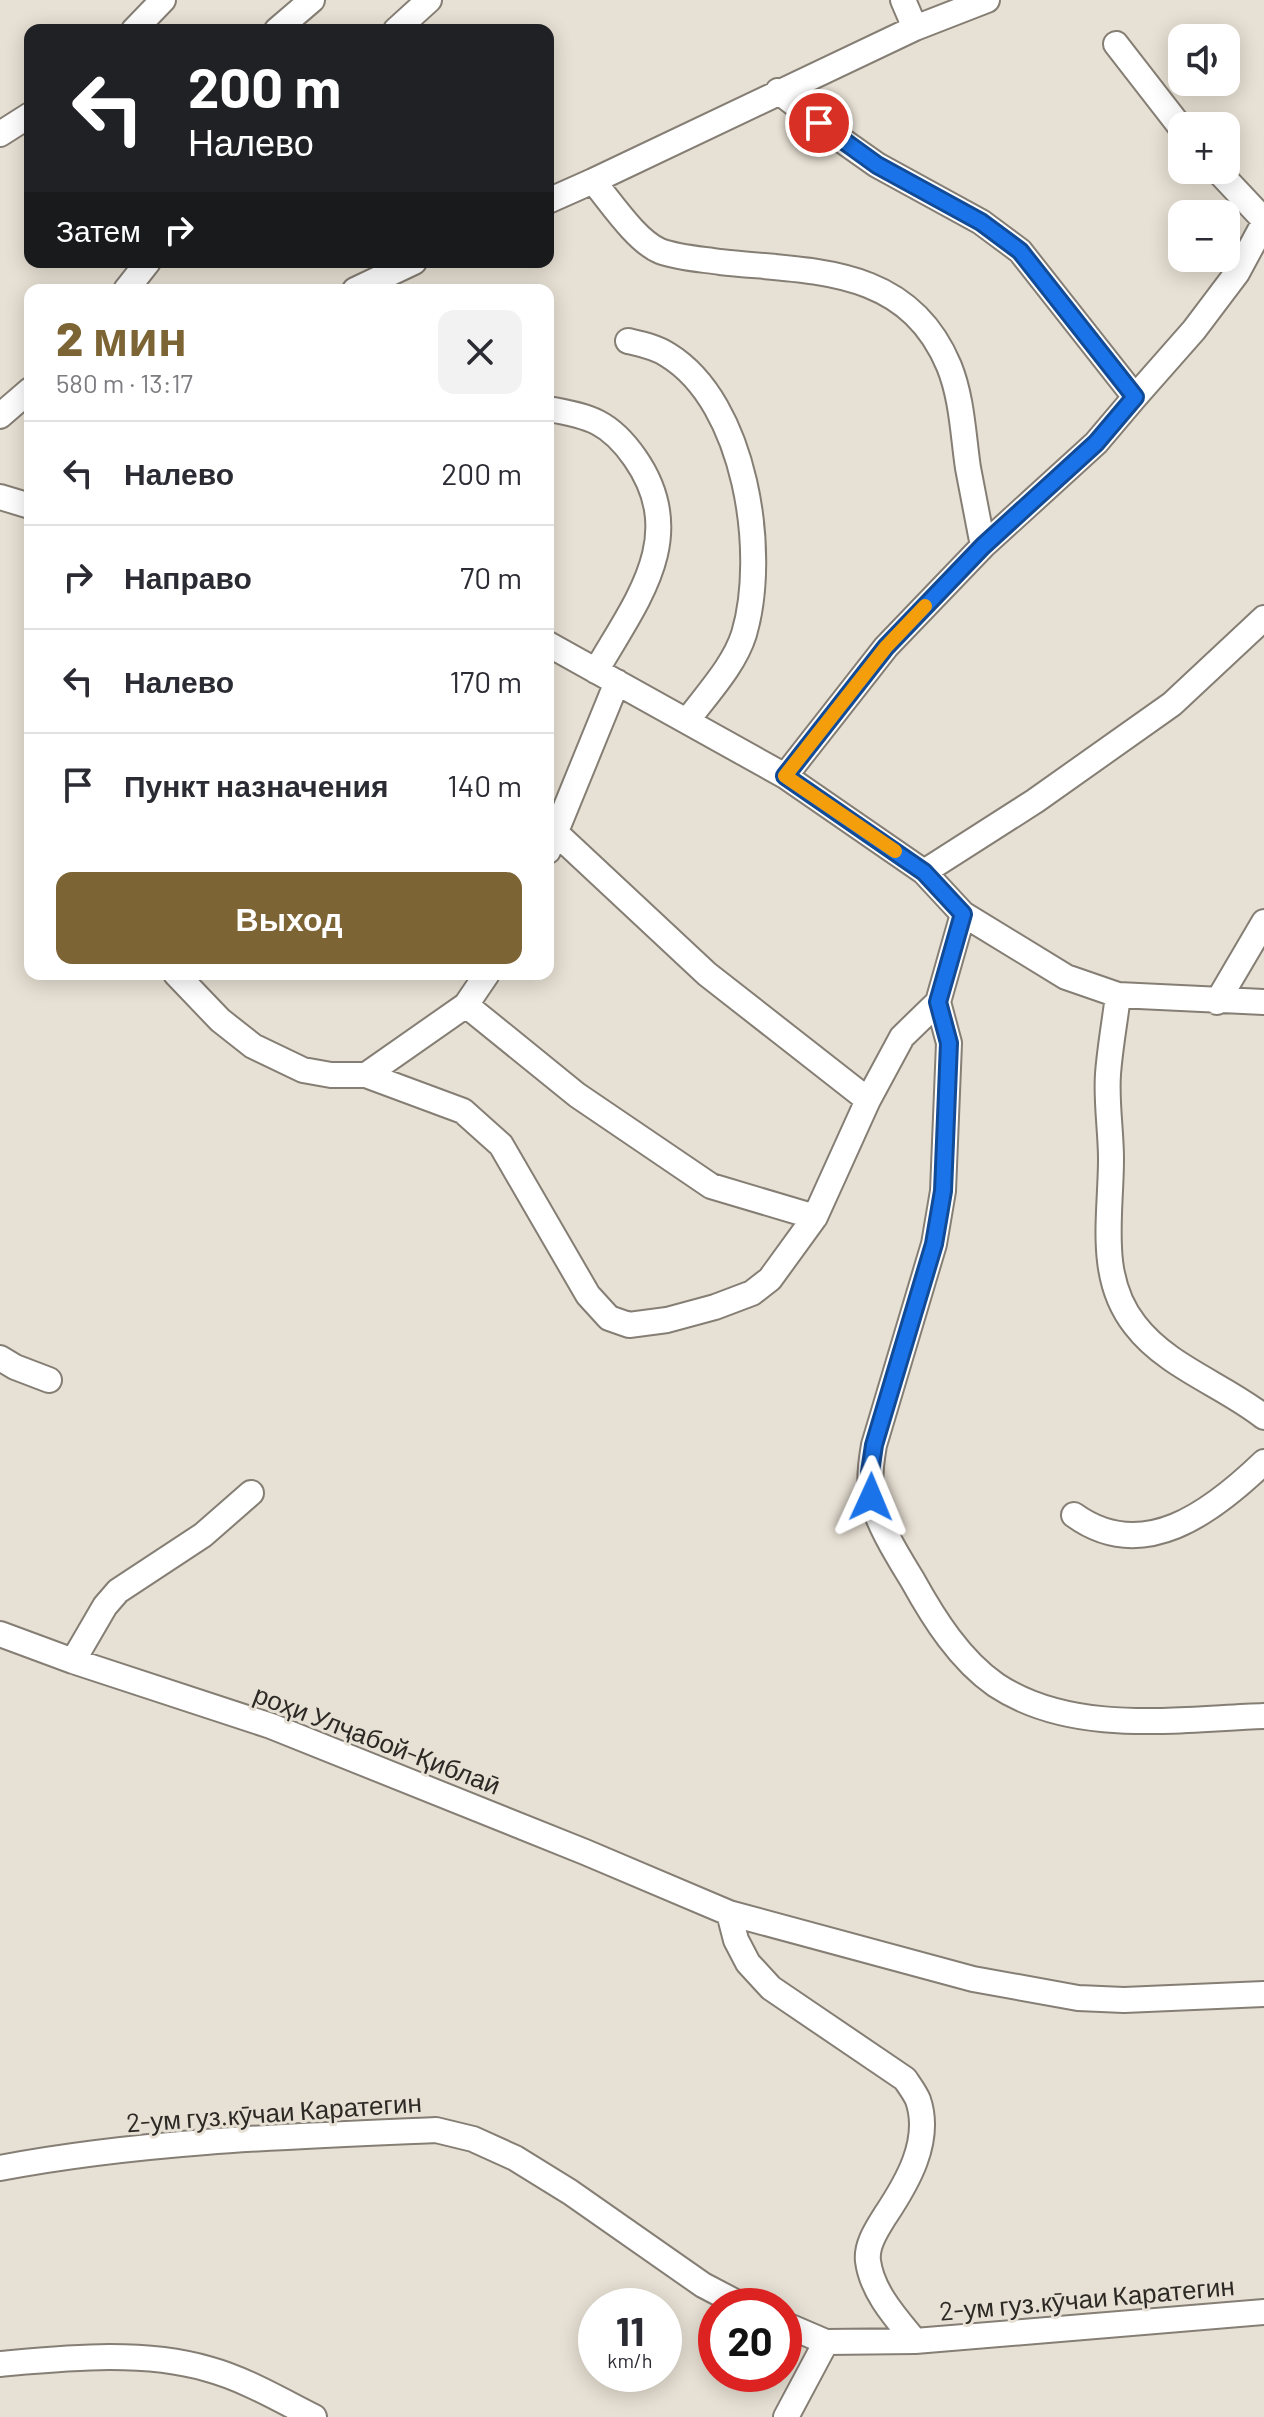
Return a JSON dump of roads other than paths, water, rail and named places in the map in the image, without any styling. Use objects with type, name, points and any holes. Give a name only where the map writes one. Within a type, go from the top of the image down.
[{"type":"street","points":[[140,24],[163,0]]},
{"type":"street","points":[[284,24],[312,0]]},
{"type":"street","points":[[403,24],[429,0]]},
{"type":"street","points":[[903,0],[915,28]]},
{"type":"street","points":[[554,198],[915,28],[987,0]]},
{"type":"street","points":[[1116,44],[1169,112]]},
{"type":"street","points":[[778,91],[866,157],[981,222],[1020,251],[1135,397]]},
{"type":"street","points":[[0,134],[24,119]]},
{"type":"street","points":[[593,181],[639,236],[659,250],[708,260],[826,273],[866,283],[892,296],[913,313],[931,335],[948,366],[964,429],[983,546]]},
{"type":"street","points":[[785,776],[886,647],[983,546],[1096,443],[1194,330],[1237,273],[1264,222],[1230,184]]},
{"type":"street","points":[[131,284],[143,268]]},
{"type":"street","points":[[368,284],[401,268]]},
{"type":"street","points":[[628,341],[668,354],[690,373],[718,410],[729,432],[742,466],[747,492],[753,567],[751,601],[743,637],[730,662],[687,721]]},
{"type":"street","points":[[0,416],[24,395]]},
{"type":"street","points":[[554,410],[602,423],[620,437],[652,485],[660,515],[655,555],[646,584],[606,677],[554,836]]},
{"type":"street","points":[[0,497],[24,504]]},
{"type":"street","points":[[924,872],[1035,801],[1150,721],[1264,618]]},
{"type":"street","points":[[554,647],[785,776],[924,872],[963,914],[1066,977],[1118,995],[1264,1002]]},
{"type":"street","points":[[554,844],[707,974],[868,1100]]},
{"type":"street","points":[[182,980],[220,1020],[253,1046],[303,1070],[331,1075],[366,1075],[463,1111],[481,1124],[501,1145],[599,1309],[618,1323],[646,1324],[715,1307],[752,1293],[770,1279],[815,1217],[868,1100],[902,1037],[938,1002],[963,914]]},
{"type":"street","points":[[1217,1002],[1264,922]]},
{"type":"street","points":[[366,1075],[466,1005],[483,980]]},
{"type":"street","points":[[1118,995],[1108,1076],[1111,1161],[1108,1240],[1110,1268],[1117,1294],[1136,1327],[1157,1348],[1264,1417]]},
{"type":"street","points":[[938,1002],[949,1043],[943,1191],[934,1244],[874,1445],[870,1472],[871,1497],[884,1527],[932,1615],[956,1647],[995,1684],[1022,1698],[1059,1712],[1115,1720],[1264,1716]]},
{"type":"street","points":[[466,1005],[577,1095],[711,1186],[815,1217]]},
{"type":"street","points":[[0,1358],[49,1380]]},
{"type":"street","points":[[1074,1515],[1091,1527],[1109,1534],[1150,1533],[1203,1513],[1226,1498],[1264,1462]]},
{"type":"street","points":[[73,1661],[105,1606],[118,1591],[203,1535],[251,1493]]},
{"type":"street","name":"роҳи Улҷабой-Қиблаӣ","points":[[0,1634],[271,1726],[729,1913],[973,1979],[1078,1998],[1124,2000],[1264,1994]]},
{"type":"street","name":"2-ум гуз.кӯчаи Каратегин","points":[[729,1913],[736,1940],[748,1963],[771,1988],[905,2079],[918,2099],[922,2122],[920,2146],[905,2186],[873,2234],[868,2259],[875,2285],[893,2315],[915,2341]]},
{"type":"street","name":"2-ум гуз.кӯчаи Каратегин","points":[[0,2168],[49,2158],[192,2144],[436,2130],[473,2139],[515,2158],[570,2192],[709,2288]]},
{"type":"street","name":"2-ум гуз.кӯчаи Каратегин","points":[[802,2332],[826,2342],[872,2343],[1264,2312]]},
{"type":"street","points":[[786,2417],[826,2342]]},
{"type":"street","points":[[0,2364],[124,2358],[179,2364],[208,2369],[314,2417]]}]
